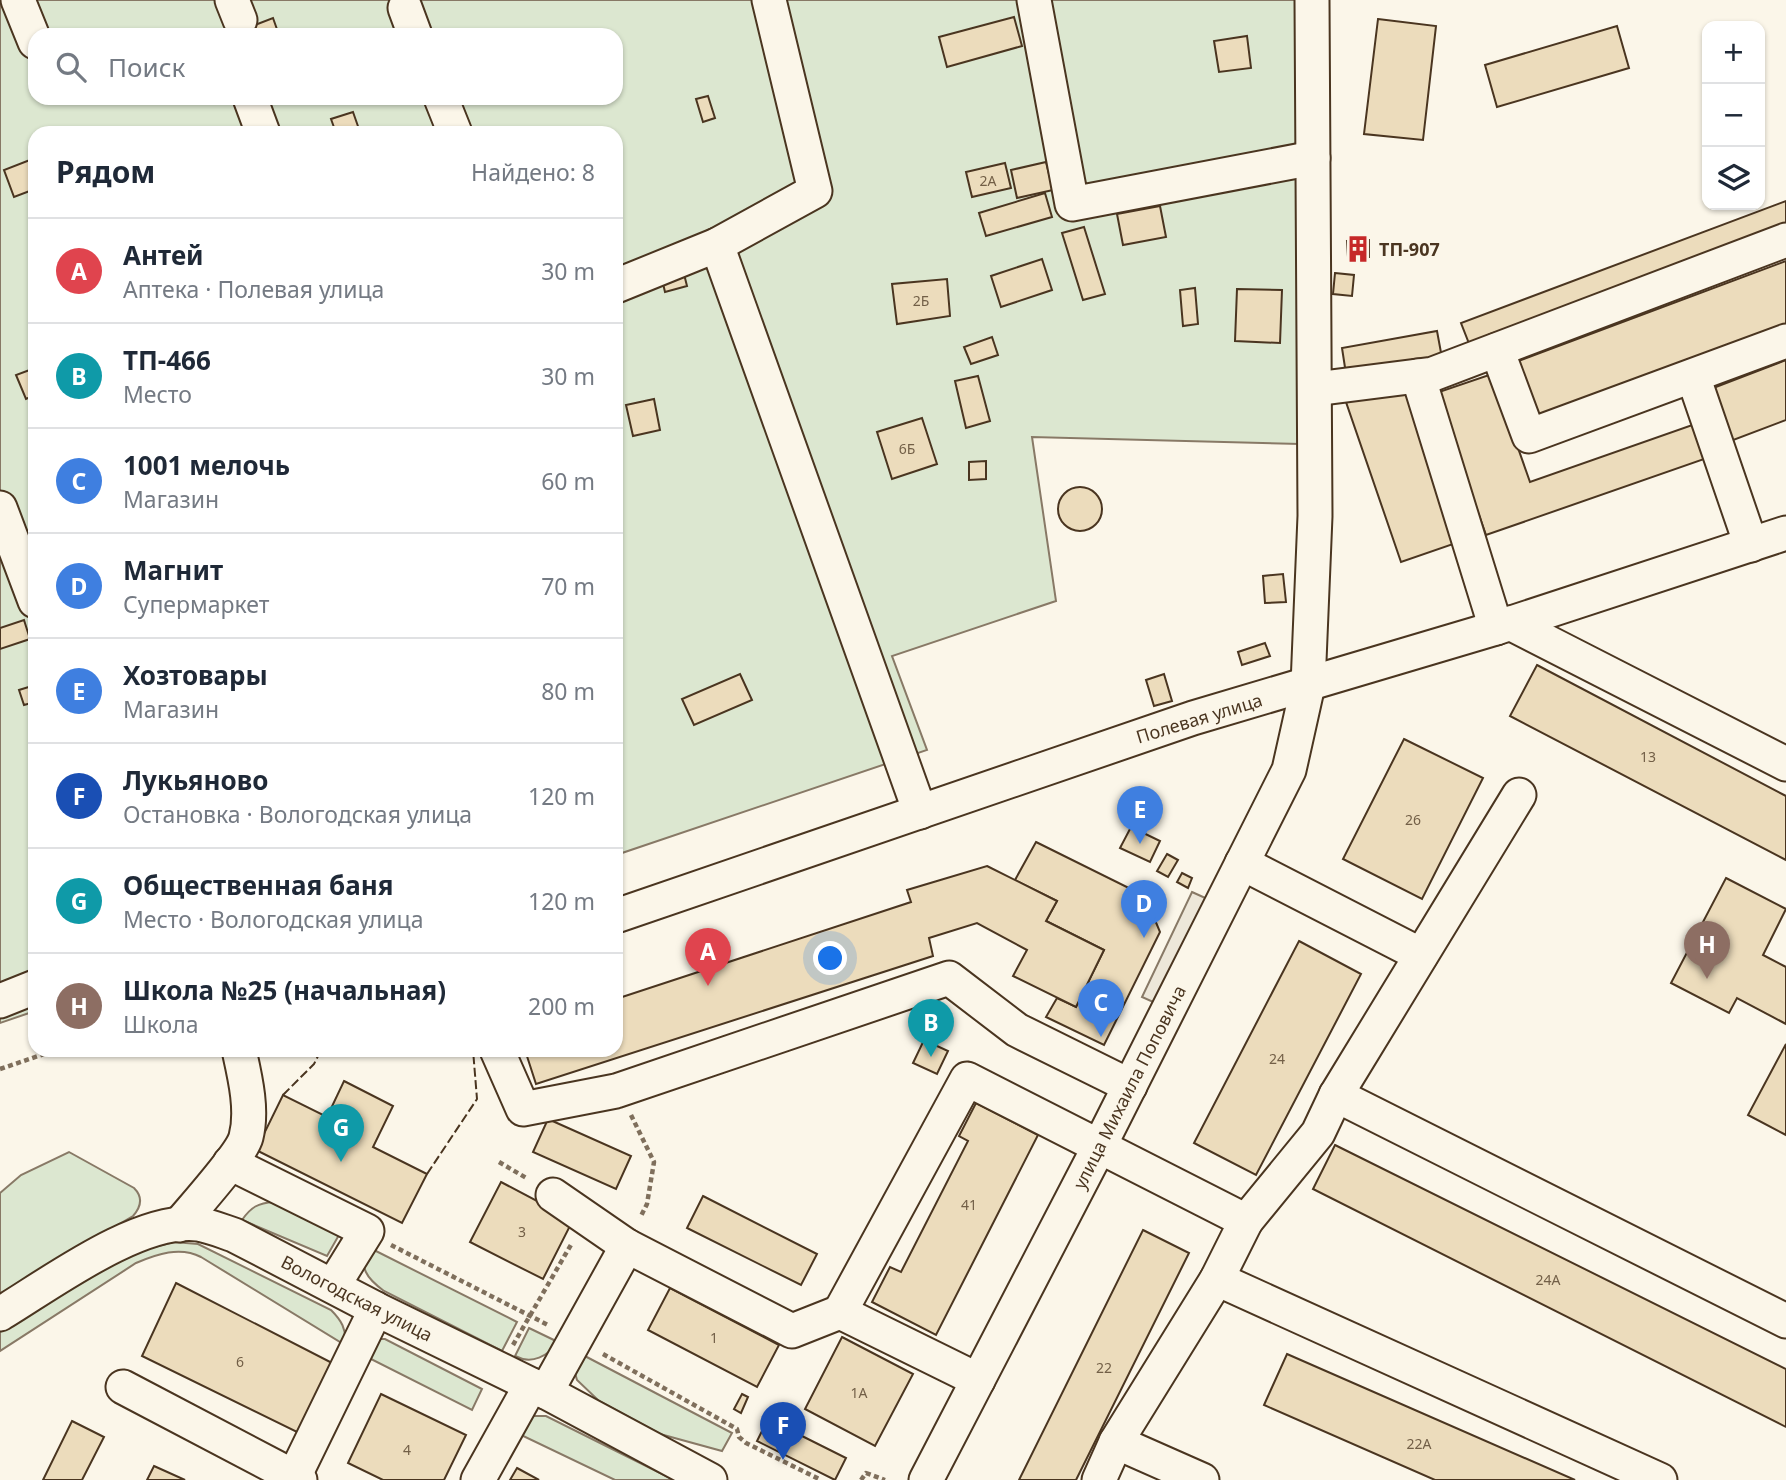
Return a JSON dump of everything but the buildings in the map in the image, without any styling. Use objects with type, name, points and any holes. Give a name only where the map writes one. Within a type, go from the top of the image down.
[{"type":"street","points":[[18,0],[30,28]]},
{"type":"street","points":[[623,283],[717,245],[815,191],[769,0]]},
{"type":"street","points":[[1034,0],[1072,204],[1313,158]]},
{"type":"street","name":"улица Михаила Поповича","points":[[926,1480],[1100,1147],[1289,770],[1308,685],[1315,516],[1312,0]]},
{"type":"street","points":[[253,105],[260,126]]},
{"type":"street","points":[[444,105],[452,126]]},
{"type":"street","points":[[1315,388],[1433,374],[1786,240]]},
{"type":"street","points":[[717,245],[920,812]]},
{"type":"street","points":[[1497,349],[1529,436],[1786,341]]},
{"type":"street","points":[[1418,376],[1503,626],[1786,764]]},
{"type":"street","points":[[1693,376],[1774,540]]},
{"type":"street","points":[[0,508],[28,582]]},
{"type":"street","name":"Полевая улица","points":[[623,914],[1194,718],[1503,626],[1774,540]]},
{"type":"street","points":[[1099,1480],[1116,1443],[1217,1279],[1246,1221],[1318,1133],[1336,1094],[1518,795]]},
{"type":"street","points":[[1242,863],[1421,955]]},
{"type":"street","points":[[500,1057],[523,1110],[616,1091],[949,978],[1017,1030],[1130,1086]]},
{"type":"street","points":[[0,999],[28,989]]},
{"type":"street","points":[[179,1225],[230,1163],[246,1139],[248,1109],[240,1057]]},
{"type":"street","points":[[553,1195],[627,1246],[792,1331],[840,1312],[967,1079],[1246,1221]]},
{"type":"street","points":[[1336,1094],[1786,1321]]},
{"type":"street","points":[[230,1163],[367,1231],[333,1286]]},
{"type":"street","name":"Вологодская улица","points":[[0,1314],[114,1245],[159,1227],[197,1224],[234,1235],[376,1309],[538,1388],[710,1480]]},
{"type":"street","points":[[478,1480],[538,1388],[575,1338],[627,1246]]},
{"type":"street","points":[[1217,1279],[1660,1480]]},
{"type":"street","points":[[123,1387],[297,1478],[376,1309]]},
{"type":"street","points":[[840,1312],[978,1380]]},
{"type":"street","points":[[1116,1443],[1202,1480]]},
{"type":"path","points":[[0,1069],[35,1057]]},
{"type":"path","points":[[616,1091],[637,1124],[654,1161],[646,1204],[627,1246]]},
{"type":"path","points":[[508,1354],[586,1218]]},
{"type":"path","points":[[367,1231],[575,1338],[737,1429],[739,1437],[747,1443],[821,1480]]},
{"type":"path","points":[[861,1480],[866,1473],[885,1480]]},
{"type":"green space","points":[[0,0],[1299,0],[1300,444],[1032,437],[1056,601],[892,656],[927,750],[623,853],[623,126],[28,126],[28,1013],[0,1023]]},
{"type":"green space","points":[[69,1152],[134,1188],[140,1198],[138,1209],[133,1216],[0,1294],[0,1193],[21,1175]]},
{"type":"green space","points":[[274,1202],[339,1235],[327,1256],[242,1220],[255,1206]]},
{"type":"green space","points":[[174,1242],[198,1244],[331,1310],[342,1325],[345,1345],[201,1257],[177,1252],[160,1254],[136,1263],[0,1351],[0,1332],[112,1262],[130,1253]]},
{"type":"green space","points":[[364,1245],[517,1322],[502,1351],[384,1291],[366,1272],[363,1260]]},
{"type":"green space","points":[[529,1328],[558,1342],[539,1358],[521,1359],[515,1356]]},
{"type":"green space","points":[[378,1339],[385,1339],[482,1389],[472,1410],[361,1354]]},
{"type":"green space","points":[[581,1354],[732,1433],[722,1451],[660,1434],[599,1401],[577,1380],[575,1373]]},
{"type":"green space","points":[[534,1416],[546,1416],[674,1480],[615,1480],[519,1434],[524,1423]]},
{"type":"shaded area","points":[[1192,892],[1212,901],[1162,1006],[1142,997]]},
{"type":"fence","points":[[283,1095],[314,1064],[318,1057]]},
{"type":"fence","points":[[427,1174],[477,1099],[474,1057]]},
{"type":"place","name":"ТП-907","points":[[1358,249]]},
{"type":"place","name":"Хозтовары","points":[[1140,844]]},
{"type":"place","name":"Магнит","points":[[1144,938]]},
{"type":"place","name":"Школа №25 (начальная)","points":[[1707,979]]},
{"type":"place","name":"Антей","points":[[708,986]]},
{"type":"place","name":"1001 мелочь","points":[[1101,1037]]},
{"type":"place","name":"ТП-466","points":[[931,1057]]},
{"type":"place","name":"Общественная баня","points":[[341,1162]]},
{"type":"place","name":"Лукьяново","points":[[783,1460]]}]
